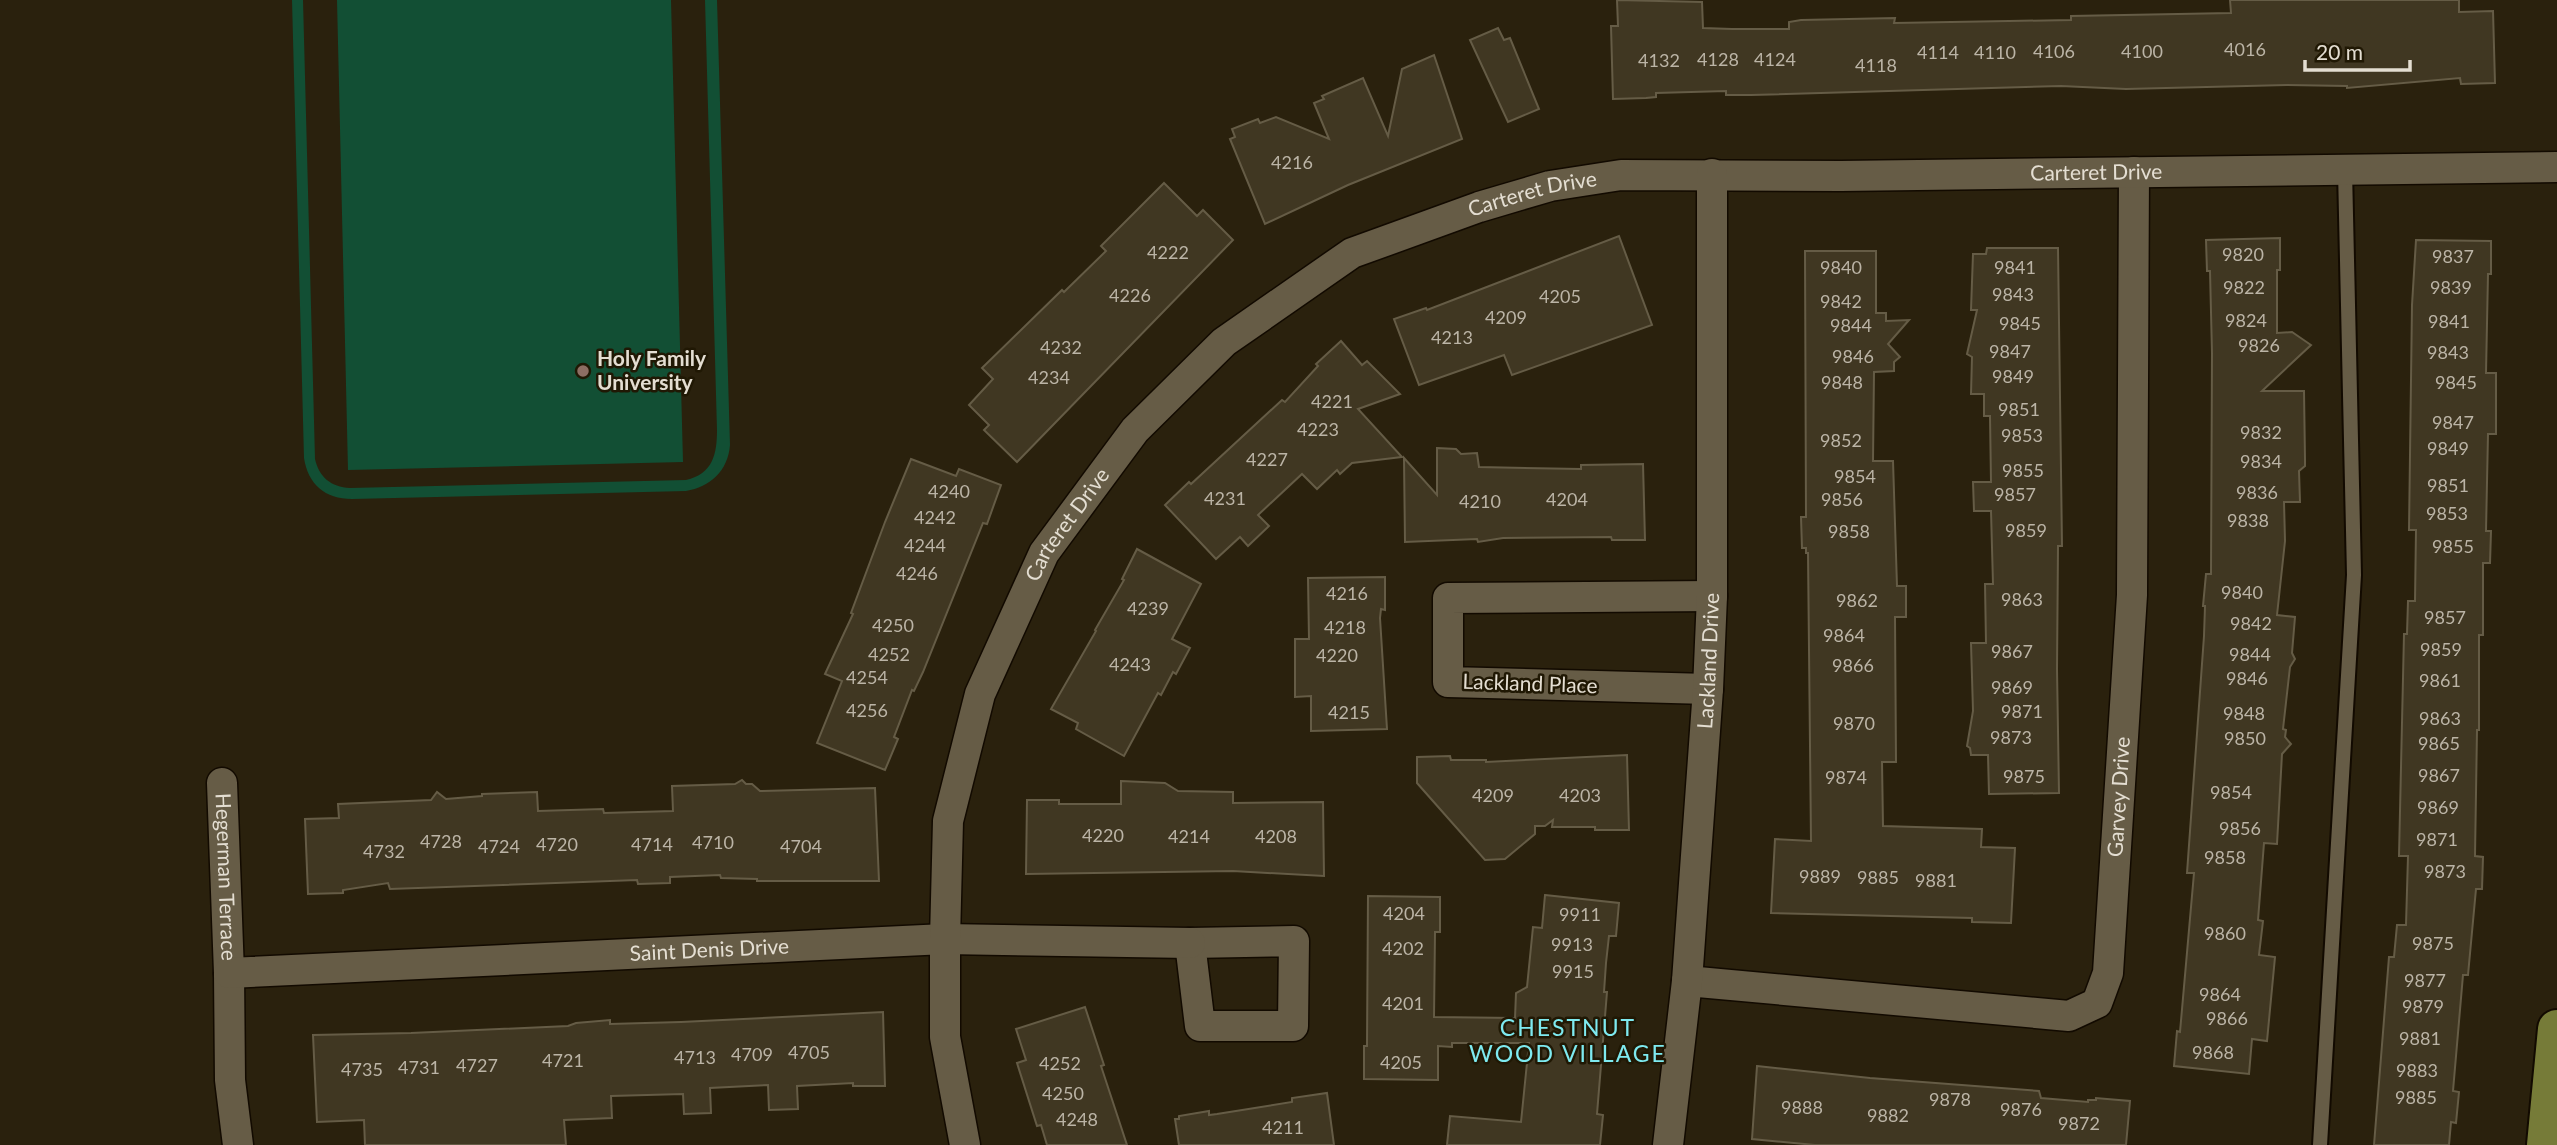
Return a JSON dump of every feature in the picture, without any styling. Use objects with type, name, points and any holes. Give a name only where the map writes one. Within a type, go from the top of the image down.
[{"type":"main road","points":[[2550,1137],[2557,1029]]},
{"type":"street","name":"Carteret Drive","points":[[965,1145],[945,1037],[948,821],[980,694],[1044,553],[1135,430],[1224,342],[1352,253],[1479,207],[1550,186],[1621,175],[1841,176],[2557,167]]},
{"type":"street","name":"Garvey Drive","points":[[1687,981],[2069,1016],[2098,1003],[2108,973],[2132,595],[2134,172]]},
{"type":"street","name":"Lackland Drive","points":[[1668,1145],[1687,981],[1708,689],[1712,596],[1712,174]]},
{"type":"street","name":"Lackland Place","points":[[1708,689],[1448,682],[1448,598],[1712,596]]},
{"type":"street","name":"Hegerman Terrace","points":[[222,783],[230,1080],[238,1145]]},
{"type":"street","name":"Saint Denis Drive","points":[[229,973],[945,939],[1190,943]]},
{"type":"lane","points":[[2320,1145],[2354,575],[2344,170]]},
{"type":"green space","points":[[292,0],[303,0],[315,459],[319,471],[327,480],[337,486],[350,488],[686,480],[708,468],[716,447],[717,430],[705,0],[717,0],[730,445],[726,463],[710,482],[686,491],[352,499],[334,496],[319,488],[309,475],[304,458]]},
{"type":"green space","points":[[337,0],[671,0],[683,462],[348,470]]},
{"type":"building","points":[[1617,0],[1702,2],[1703,28],[1789,29],[1789,22],[1801,20],[1895,18],[1894,23],[2071,20],[2071,16],[2231,13],[2230,0],[2459,0],[2459,12],[2493,11],[2495,83],[2461,84],[2460,78],[2347,88],[2287,85],[2126,89],[2061,86],[1751,95],[1726,95],[1726,91],[1656,93],[1656,97],[1613,99],[1611,26],[1618,26]]},
{"type":"building","points":[[1498,28],[1504,40],[1510,38],[1539,109],[1508,122],[1470,40]]},
{"type":"building","points":[[1434,55],[1462,139],[1348,185],[1265,224],[1230,139],[1235,137],[1232,129],[1258,119],[1260,123],[1276,117],[1329,139],[1314,103],[1324,99],[1322,96],[1363,78],[1388,136],[1402,69]]},
{"type":"building","points":[[1164,183],[1197,216],[1203,210],[1233,240],[1017,462],[984,430],[989,425],[969,405],[993,379],[982,368],[1106,251],[1101,246]]},
{"type":"building","points":[[1619,236],[1652,325],[1512,375],[1504,355],[1419,385],[1394,319],[1426,308],[1427,310]]},
{"type":"building","points":[[2280,238],[2277,333],[2292,332],[2311,345],[2262,391],[2304,391],[2305,466],[2299,471],[2300,502],[2284,502],[2285,541],[2277,615],[2295,617],[2292,653],[2295,659],[2290,667],[2283,729],[2286,730],[2285,737],[2291,744],[2282,754],[2277,844],[2264,843],[2258,920],[2263,921],[2259,955],[2275,957],[2267,1041],[2252,1039],[2249,1074],[2174,1066],[2177,1031],[2180,1032],[2194,873],[2187,873],[2204,636],[2203,606],[2206,574],[2211,574],[2212,353],[2210,271],[2207,271],[2206,240]]},
{"type":"building","points":[[2416,240],[2491,241],[2486,373],[2496,373],[2496,434],[2488,434],[2486,531],[2491,531],[2490,563],[2483,563],[2483,635],[2479,635],[2475,856],[2483,857],[2482,889],[2476,889],[2468,975],[2463,975],[2453,1091],[2459,1092],[2456,1123],[2451,1122],[2449,1145],[2374,1145],[2389,957],[2394,957],[2397,925],[2406,925],[2408,856],[2399,856],[2404,634],[2407,634],[2408,601],[2415,601],[2416,530],[2409,530],[2412,305]]},
{"type":"building","points":[[1987,248],[2058,248],[2062,546],[2058,546],[2059,793],[1989,794],[1988,755],[1971,755],[1967,746],[1973,711],[1971,643],[1986,643],[1985,584],[1993,584],[1991,511],[1974,511],[1973,482],[1991,482],[1990,416],[1984,416],[1984,394],[1971,394],[1972,357],[1967,354],[1977,310],[1971,310],[1973,254],[1986,254]]},
{"type":"building","points":[[1805,251],[1876,251],[1876,313],[1886,313],[1886,321],[1909,320],[1888,344],[1900,357],[1894,362],[1894,371],[1874,372],[1873,461],[1893,461],[1897,586],[1906,586],[1906,617],[1895,617],[1896,762],[1882,762],[1883,826],[1982,829],[1981,847],[2015,848],[2011,923],[1972,922],[1972,918],[1771,913],[1775,839],[1811,841],[1808,553],[1806,548],[1802,548],[1801,517],[1806,517]]},
{"type":"building","points":[[1341,341],[1362,365],[1367,361],[1400,394],[1358,409],[1402,457],[1352,463],[1340,474],[1337,470],[1317,489],[1302,474],[1258,515],[1269,526],[1248,546],[1240,537],[1216,559],[1165,505],[1282,400],[1285,402],[1318,366],[1316,364]]},
{"type":"building","points":[[1437,448],[1456,449],[1461,454],[1477,453],[1479,467],[1581,469],[1581,465],[1643,464],[1645,540],[1612,540],[1611,537],[1405,542],[1404,458],[1437,495]]},
{"type":"building","points":[[911,459],[956,476],[959,469],[1001,485],[923,672],[914,691],[912,690],[894,737],[898,739],[885,770],[817,743],[842,681],[825,674],[853,614],[851,613],[885,522]]},
{"type":"building","points":[[1137,549],[1201,584],[1172,639],[1190,648],[1176,674],[1173,672],[1161,695],[1158,693],[1124,756],[1076,729],[1078,723],[1051,709],[1124,580],[1122,579]]},
{"type":"building","points":[[1385,577],[1385,610],[1381,609],[1380,618],[1387,729],[1311,731],[1311,696],[1295,697],[1295,639],[1309,639],[1308,578]]},
{"type":"building","points":[[1627,755],[1629,830],[1552,827],[1553,820],[1545,826],[1535,826],[1535,834],[1505,859],[1485,860],[1417,783],[1417,757],[1450,756],[1451,760],[1486,762]]},
{"type":"building","points":[[742,780],[760,791],[875,788],[879,881],[757,881],[721,878],[720,875],[670,877],[670,883],[638,884],[637,880],[390,889],[388,883],[343,890],[343,893],[308,894],[305,819],[339,818],[338,804],[431,800],[437,792],[446,799],[482,794],[537,792],[538,811],[673,811],[672,786],[735,784]]},
{"type":"building","points":[[1121,781],[1165,783],[1178,791],[1233,792],[1233,803],[1323,802],[1324,876],[1233,871],[1026,874],[1027,800],[1059,800],[1059,804],[1121,804]]},
{"type":"building","points":[[1545,895],[1619,903],[1616,936],[1609,936],[1606,963],[1604,992],[1607,992],[1597,1114],[1603,1115],[1600,1145],[1447,1145],[1450,1116],[1521,1122],[1529,1043],[1452,1043],[1452,1047],[1438,1046],[1438,1080],[1364,1079],[1364,1046],[1367,1046],[1368,896],[1440,897],[1440,932],[1435,932],[1434,1017],[1515,1018],[1516,993],[1527,987],[1533,927],[1542,928]]},
{"type":"building","points":[[1085,1007],[1127,1145],[1047,1145],[1041,1125],[1037,1126],[1017,1063],[1026,1060],[1016,1029]]},
{"type":"building","points":[[883,1012],[885,1086],[853,1086],[853,1083],[797,1086],[798,1109],[769,1110],[768,1085],[710,1088],[711,1113],[684,1114],[683,1094],[611,1096],[612,1118],[564,1120],[566,1145],[365,1145],[364,1120],[317,1122],[313,1035],[568,1026],[610,1020],[610,1024],[681,1022]]},
{"type":"building","points":[[1757,1066],[2039,1091],[2041,1098],[2088,1102],[2096,1098],[2130,1101],[2126,1145],[1815,1145],[1752,1139]]},
{"type":"building","points":[[1327,1093],[1334,1145],[1179,1145],[1175,1119],[1179,1119],[1179,1116],[1209,1111],[1209,1115],[1217,1114],[1292,1102],[1292,1098]]},
{"type":"place","name":"Holy Family University","points":[[583,371]]},
{"type":"district","name":"CHESTNUT WOOD VILLAGE","points":[[1568,1041]]}]
